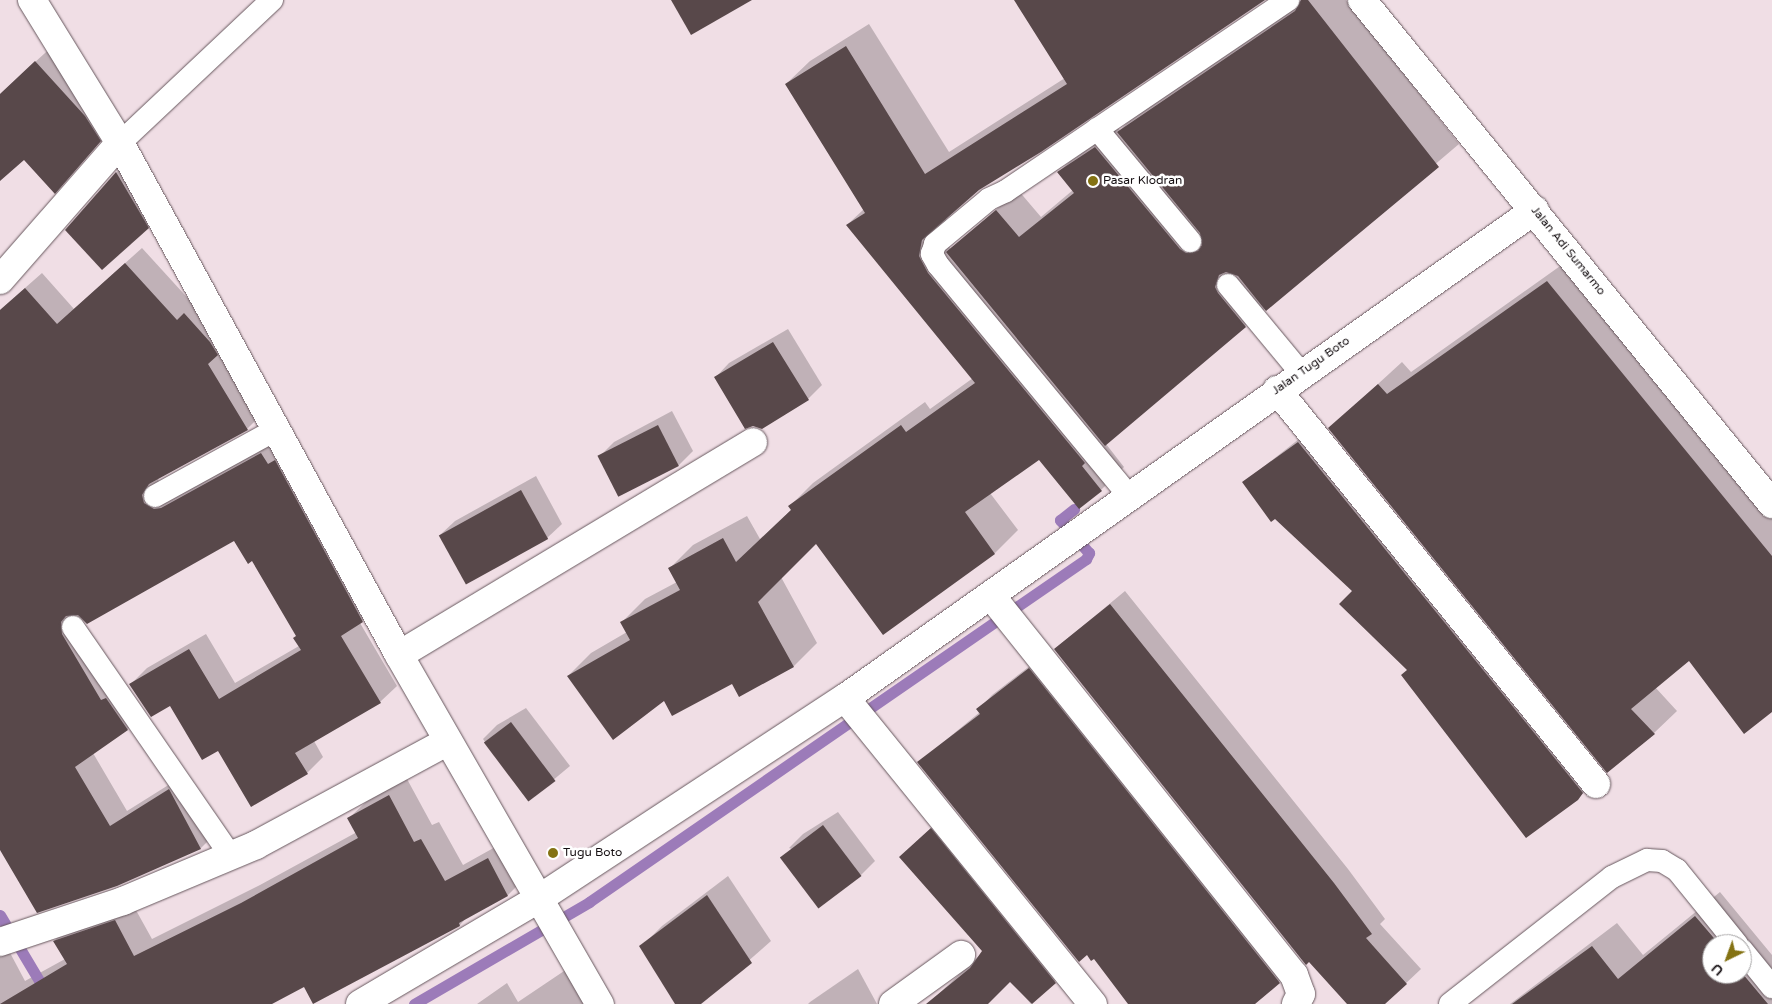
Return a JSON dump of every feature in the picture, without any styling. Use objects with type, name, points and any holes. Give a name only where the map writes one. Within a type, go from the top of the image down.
[{"type":"street","points":[[32,0],[120,143],[399,655],[600,1004]]},
{"type":"street","name":"Jalan Adi Sumarmo","points":[[1362,0],[1535,210],[1772,504]]},
{"type":"street","points":[[0,280],[120,143]]},
{"type":"street","name":"Jalan Tugu Boto","points":[[360,1004],[544,905],[854,711],[1002,609],[1052,554],[1090,526],[1277,390],[1535,210]]},
{"type":"street","points":[[1277,390],[1596,784]]},
{"type":"street","points":[[399,655],[753,442]]},
{"type":"street","points":[[1002,609],[1294,975],[1301,994],[1296,1004]]},
{"type":"street","points":[[854,711],[1093,1004]]},
{"type":"street","points":[[0,942],[123,901],[231,856],[448,741]]},
{"type":"street","points":[[893,1004],[960,955]]},
{"type":"lane","points":[[120,143],[272,0]]},
{"type":"lane","points":[[1130,497],[938,265],[932,254],[935,244],[988,199],[1006,192],[1288,0]]},
{"type":"lane","points":[[1097,129],[1190,241]]},
{"type":"lane","points":[[1228,285],[1301,373]]},
{"type":"lane","points":[[154,496],[277,429]]},
{"type":"lane","points":[[73,627],[231,856]]},
{"type":"lane","points":[[1450,1004],[1612,877],[1647,860],[1662,861],[1677,870],[1729,934]]},
{"type":"lane","points":[[1752,962],[1772,987]]},
{"type":"building","points":[[671,0],[752,0],[691,35]]},
{"type":"building","points":[[1014,0],[1265,0],[1041,152],[979,190],[922,240],[919,256],[928,273],[1085,463],[1082,466],[1102,491],[1079,509],[1039,460],[965,512],[995,554],[883,635],[816,544],[758,602],[794,667],[739,697],[732,684],[672,716],[664,701],[613,740],[567,676],[630,640],[620,622],[680,590],[668,568],[723,538],[736,562],[791,510],[788,506],[901,425],[906,432],[975,383],[846,225],[865,213],[785,84],[846,46],[925,174],[1067,84]]},
{"type":"building","points":[[1301,0],[1308,0],[1439,167],[1266,311],[1238,276],[1226,272],[1219,275],[1215,287],[1218,293],[1246,327],[1105,446],[946,252],[996,210],[1019,237],[1074,193],[1057,172],[1095,147],[1180,249],[1186,253],[1198,251],[1202,245],[1200,233],[1117,132],[1295,11]]},
{"type":"building","points":[[35,61],[85,116],[101,141],[55,194],[24,160],[0,181],[0,94]]},
{"type":"building","points":[[116,172],[149,228],[102,270],[65,230]]},
{"type":"building","points":[[125,263],[177,320],[184,313],[210,342],[218,355],[208,364],[248,430],[149,484],[142,495],[144,503],[154,509],[161,508],[261,453],[268,464],[275,460],[363,622],[341,636],[381,703],[295,753],[308,774],[251,807],[218,751],[202,760],[170,706],[151,717],[129,684],[189,649],[219,699],[301,650],[293,638],[296,636],[252,561],[248,564],[234,541],[87,624],[78,615],[66,616],[61,622],[62,634],[101,700],[106,698],[128,730],[75,767],[110,826],[169,789],[201,849],[117,886],[37,913],[0,850],[0,310],[25,288],[57,324]]},
{"type":"building","points":[[1547,281],[1772,556],[1772,712],[1744,734],[1689,661],[1631,709],[1655,734],[1607,773],[1328,428],[1378,384],[1387,394]]},
{"type":"building","points":[[773,342],[809,400],[762,429],[753,426],[745,429],[714,377]]},
{"type":"building","points":[[658,425],[679,466],[618,497],[597,456]]},
{"type":"building","points":[[1298,442],[1583,793],[1578,800],[1526,838],[1401,675],[1407,670],[1339,604],[1352,591],[1275,519],[1271,522],[1242,482]]},
{"type":"building","points":[[521,490],[548,539],[466,585],[439,536]]},
{"type":"building","points":[[1110,604],[1334,883],[1372,934],[1366,938],[1407,984],[1385,1004],[1347,1004],[1309,962],[1306,965],[1054,649]]},
{"type":"building","points":[[1029,668],[1280,983],[1255,1004],[1128,1004],[1094,959],[1091,961],[1087,955],[1079,962],[917,762],[980,714],[976,709]]},
{"type":"building","points":[[511,722],[556,781],[528,802],[484,742]]},
{"type":"building","points":[[389,795],[414,842],[421,839],[445,881],[488,858],[508,896],[459,923],[460,926],[313,1004],[304,987],[272,1004],[0,1004],[67,964],[53,941],[115,920],[134,956],[241,903],[358,838],[347,818]]},
{"type":"building","points":[[823,825],[862,876],[818,909],[780,857]]},
{"type":"building","points":[[931,828],[1056,983],[1032,1004],[1010,982],[988,1004],[926,1004],[970,968],[982,951],[899,857]]},
{"type":"building","points":[[707,895],[752,963],[701,1004],[675,1004],[639,946]]},
{"type":"building","points":[[1695,916],[1710,934],[1702,934],[1702,984],[1751,984],[1768,1004],[1512,1004],[1592,946],[1618,979]]},
{"type":"waterway","points":[[414,1004],[589,902],[1086,559],[1089,553],[1060,520],[1074,509]]},
{"type":"waterway","points":[[0,915],[53,1004]]},
{"type":"place","name":"Pasar Klodran","points":[[1093,181]]},
{"type":"place","name":"Tugu Boto","points":[[553,853]]}]
